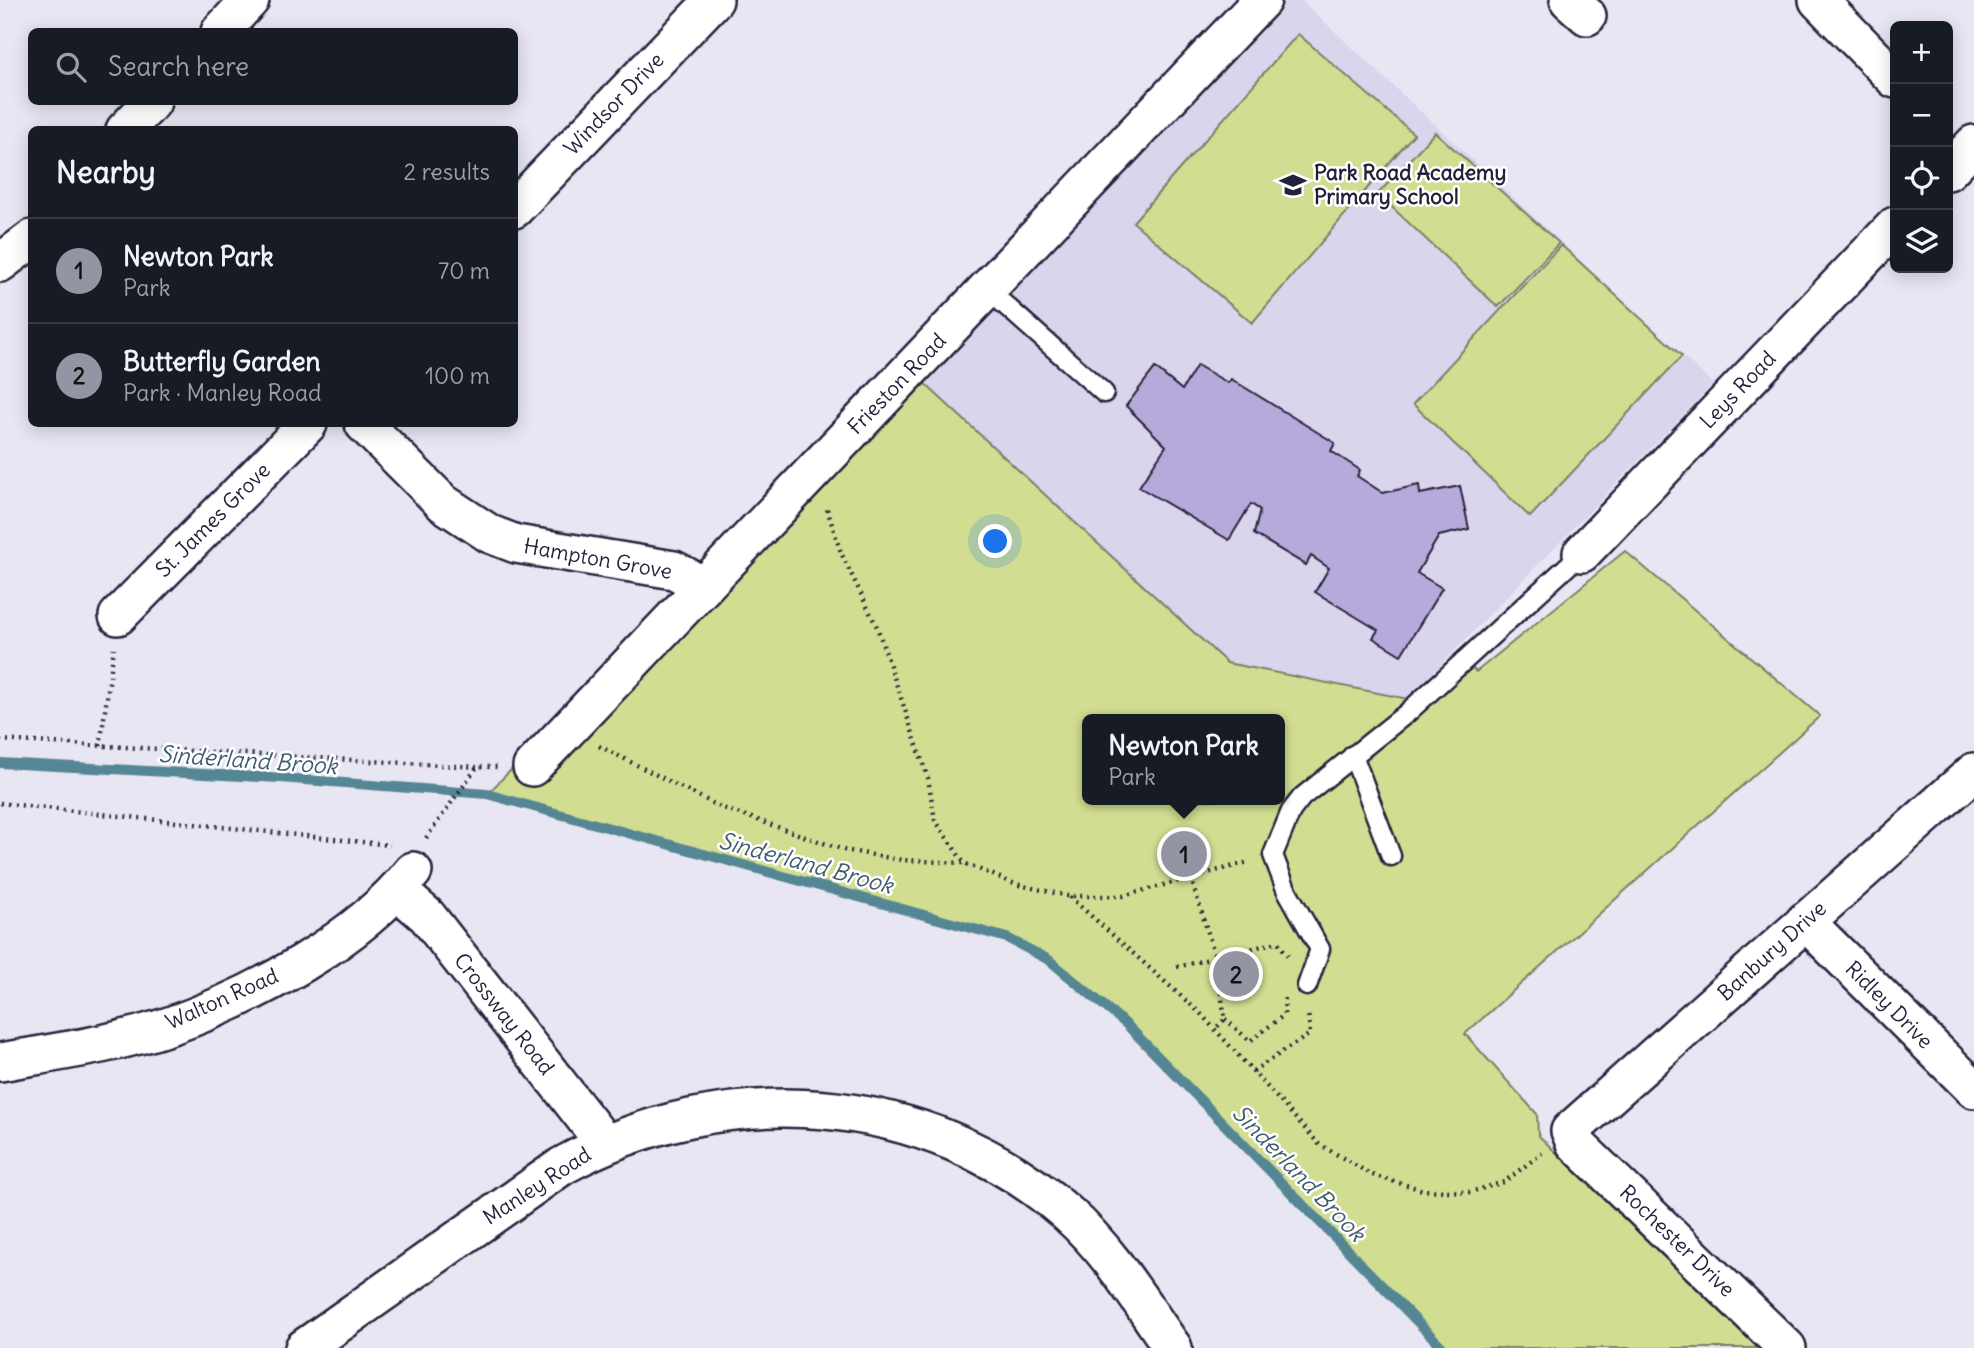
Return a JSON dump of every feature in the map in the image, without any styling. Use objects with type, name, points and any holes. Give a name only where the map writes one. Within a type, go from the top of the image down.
[{"type":"street","points":[[224,28],[250,0]]},
{"type":"street","name":"Windsor Drive","points":[[518,205],[714,0]]},
{"type":"street","name":"Frieston Road","points":[[532,767],[1262,0]]},
{"type":"street","points":[[1818,0],[1890,74]]},
{"type":"street","points":[[129,126],[149,105]]},
{"type":"street","name":"Leys Road","points":[[1582,553],[1890,231]]},
{"type":"street","points":[[0,263],[28,242]]},
{"type":"street","name":"St. James Grove","points":[[118,616],[305,427]]},
{"type":"street","name":"Hampton Grove","points":[[367,427],[443,503],[490,534],[516,544],[674,570],[704,586]]},
{"type":"street","name":"Banbury Drive","points":[[1570,1131],[1974,772]]},
{"type":"street","name":"Walton Road","points":[[0,1062],[85,1047],[172,1025],[239,996],[331,944],[401,869]]},
{"type":"street","name":"Crossway Road","points":[[401,869],[427,916],[595,1131],[598,1146]]},
{"type":"street","name":"Ridley Drive","points":[[1805,921],[1974,1089]]},
{"type":"street","name":"Manley Road","points":[[304,1348],[562,1166],[598,1146],[644,1129],[700,1114],[759,1108],[818,1107],[869,1115],[916,1128],[971,1150],[1025,1180],[1070,1215],[1108,1256],[1173,1348]]},
{"type":"street","name":"Rochester Drive","points":[[1570,1131],[1575,1143],[1787,1348]]},
{"type":"lane","points":[[987,289],[1104,393]]},
{"type":"lane","points":[[1307,986],[1320,948],[1286,889],[1273,855],[1291,811],[1302,797],[1407,713],[1582,553]]},
{"type":"lane","points":[[1353,755],[1391,856]]},
{"type":"path","points":[[812,473],[841,553],[877,627],[928,778],[935,820],[964,863]]},
{"type":"path","points":[[100,746],[118,616]]},
{"type":"path","points":[[568,730],[720,807],[844,850],[902,860],[964,863],[1015,884],[1068,895],[1123,896],[1273,855]]},
{"type":"path","points":[[0,740],[477,767]]},
{"type":"path","points":[[451,806],[473,774]]},
{"type":"path","points":[[0,803],[401,869]]},
{"type":"path","points":[[1191,878],[1216,959],[1225,1019],[1250,1041],[1284,1016],[1285,994]]},
{"type":"path","points":[[1068,895],[1214,1029],[1319,1144],[1372,1175],[1423,1190],[1470,1192],[1504,1182],[1570,1131]]},
{"type":"path","points":[[1177,967],[1278,942],[1293,962]]},
{"type":"path","points":[[1253,1071],[1310,1034],[1307,986]]},
{"type":"path","points":[[1214,1029],[1225,1019]]},
{"type":"shaded area","name":"Park Road Academy Primary School","points":[[1262,0],[1301,0],[1713,384],[1408,699],[1227,663],[910,370]]},
{"type":"green space","points":[[1298,34],[1414,134],[1252,323],[1133,222]]},
{"type":"green space","points":[[1435,132],[1559,243],[1498,307],[1378,194]]},
{"type":"green space","points":[[1561,245],[1682,356],[1530,517],[1413,404]]},
{"type":"green space","points":[[910,370],[1227,663],[1408,699],[1464,659],[1476,672],[1625,551],[1820,716],[1465,1034],[1537,1114],[1538,1135],[1758,1348],[1443,1348],[1126,1024],[1049,960],[1007,938],[487,794]]},
{"type":"building","points":[[1197,365],[1228,383],[1231,379],[1335,443],[1331,451],[1360,470],[1357,476],[1383,493],[1419,485],[1420,494],[1460,486],[1469,529],[1439,536],[1417,573],[1442,588],[1401,655],[1373,638],[1378,630],[1315,592],[1329,568],[1311,556],[1306,565],[1254,534],[1260,510],[1251,504],[1229,540],[1139,487],[1166,446],[1126,406],[1155,368],[1182,390]]},
{"type":"waterway","name":"Sinderland Brook","points":[[0,763],[280,778],[487,794],[1007,938],[1049,960],[1126,1024],[1443,1348]]},
{"type":"place","name":"Park Road Academy Primary School","points":[[1293,185]]},
{"type":"place","name":"Newton Park","points":[[1184,854]]},
{"type":"place","name":"Butterfly Garden","points":[[1236,974]]}]
